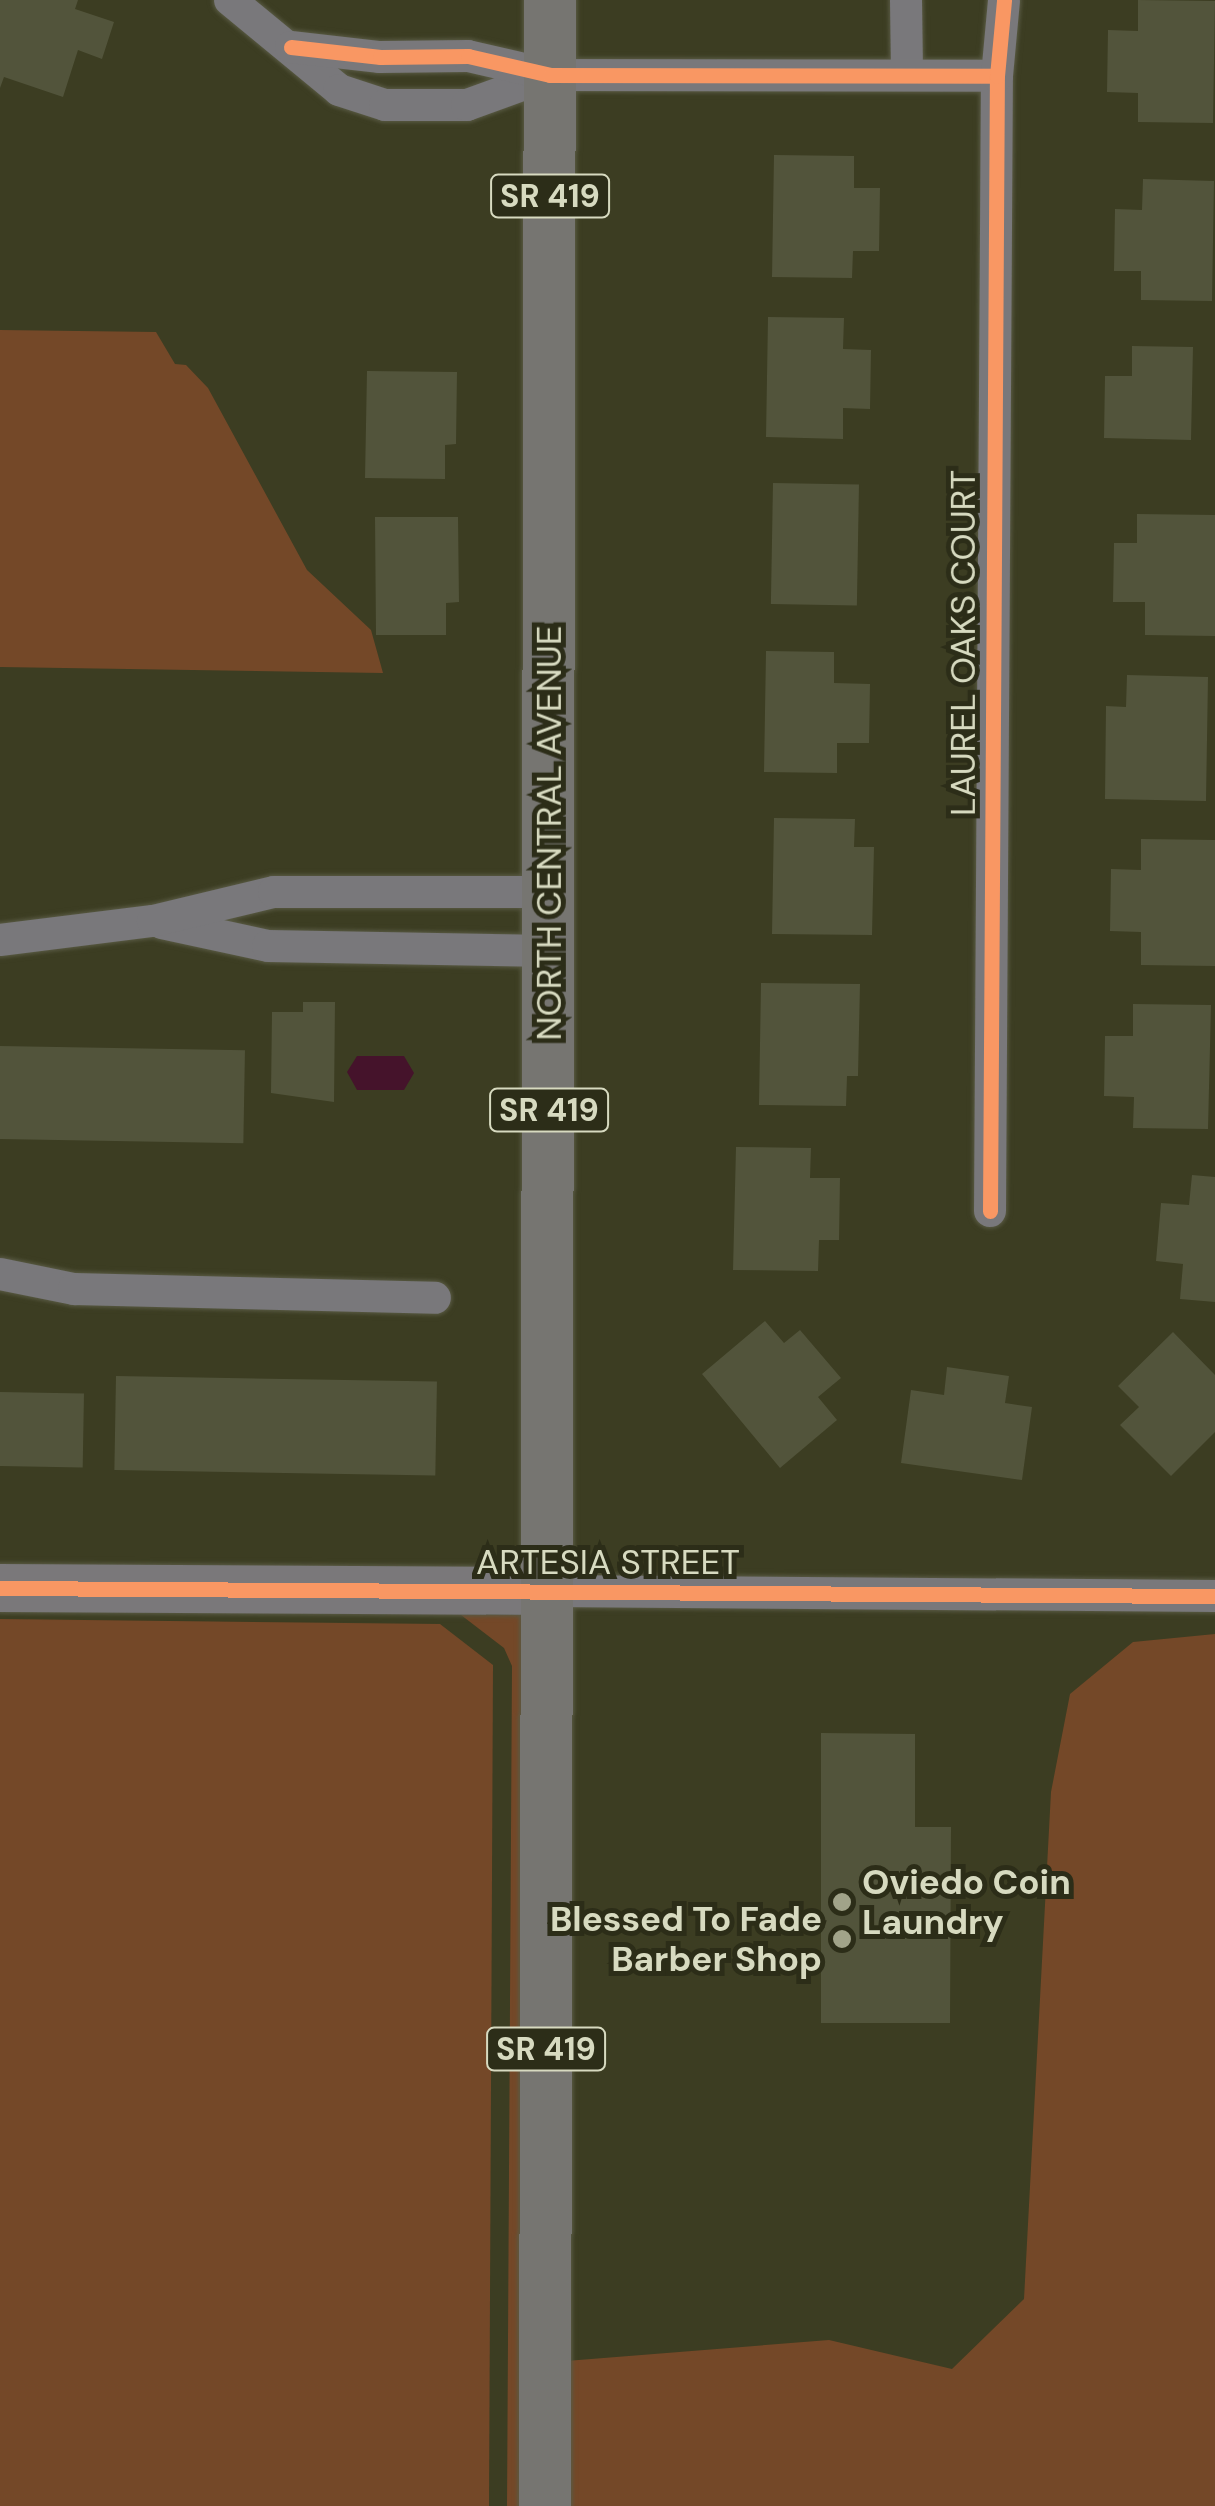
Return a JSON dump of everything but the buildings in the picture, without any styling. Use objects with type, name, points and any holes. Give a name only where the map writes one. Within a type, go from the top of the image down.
[{"type":"main road","name":"NORTH CENTRAL AVENUE","points":[[545,2506],[550,0]]},
{"type":"street","points":[[230,0],[291,46],[339,90],[385,105],[467,105],[550,75]]},
{"type":"street","points":[[906,0],[907,75]]},
{"type":"street","name":"LAUREL OAKS COURT","points":[[990,1211],[997,76],[1004,0]]},
{"type":"street","points":[[291,46],[380,57],[468,56],[550,75],[997,76]]},
{"type":"street","points":[[0,940],[152,921],[274,892],[549,892]]},
{"type":"street","points":[[152,921],[268,946],[549,950]]},
{"type":"street","points":[[0,1274],[74,1290],[436,1298]]},
{"type":"street","name":"ARTESIA STREET","points":[[0,1588],[1215,1596]]},
{"type":"shaded area","points":[[0,330],[156,332],[175,364],[186,365],[208,388],[307,570],[371,630],[383,673],[0,667]]},
{"type":"shaded area","points":[[357,1056],[404,1056],[414,1073],[404,1090],[357,1090],[347,1072]]},
{"type":"shaded area","points":[[461,1615],[525,1615],[523,2506],[507,2506],[512,1666],[504,1648]]},
{"type":"shaded area","points":[[0,1619],[440,1624],[493,1665],[489,2506],[0,2506]]},
{"type":"shaded area","points":[[1215,1634],[1215,2506],[566,2506],[566,2361],[829,2340],[952,2369],[1024,2299],[1051,1792],[1070,1694],[1133,1642]]},
{"type":"cycle path","points":[[990,1211],[997,76],[1004,0]]},
{"type":"cycle path","points":[[291,47],[380,57],[468,56],[550,75],[997,76]]},
{"type":"cycle path","points":[[0,1588],[1215,1596]]},
{"type":"place","name":"Oviedo Coin Laundry","points":[[842,1902]]},
{"type":"place","name":"Blessed To Fade Barber Shop","points":[[842,1939]]}]
